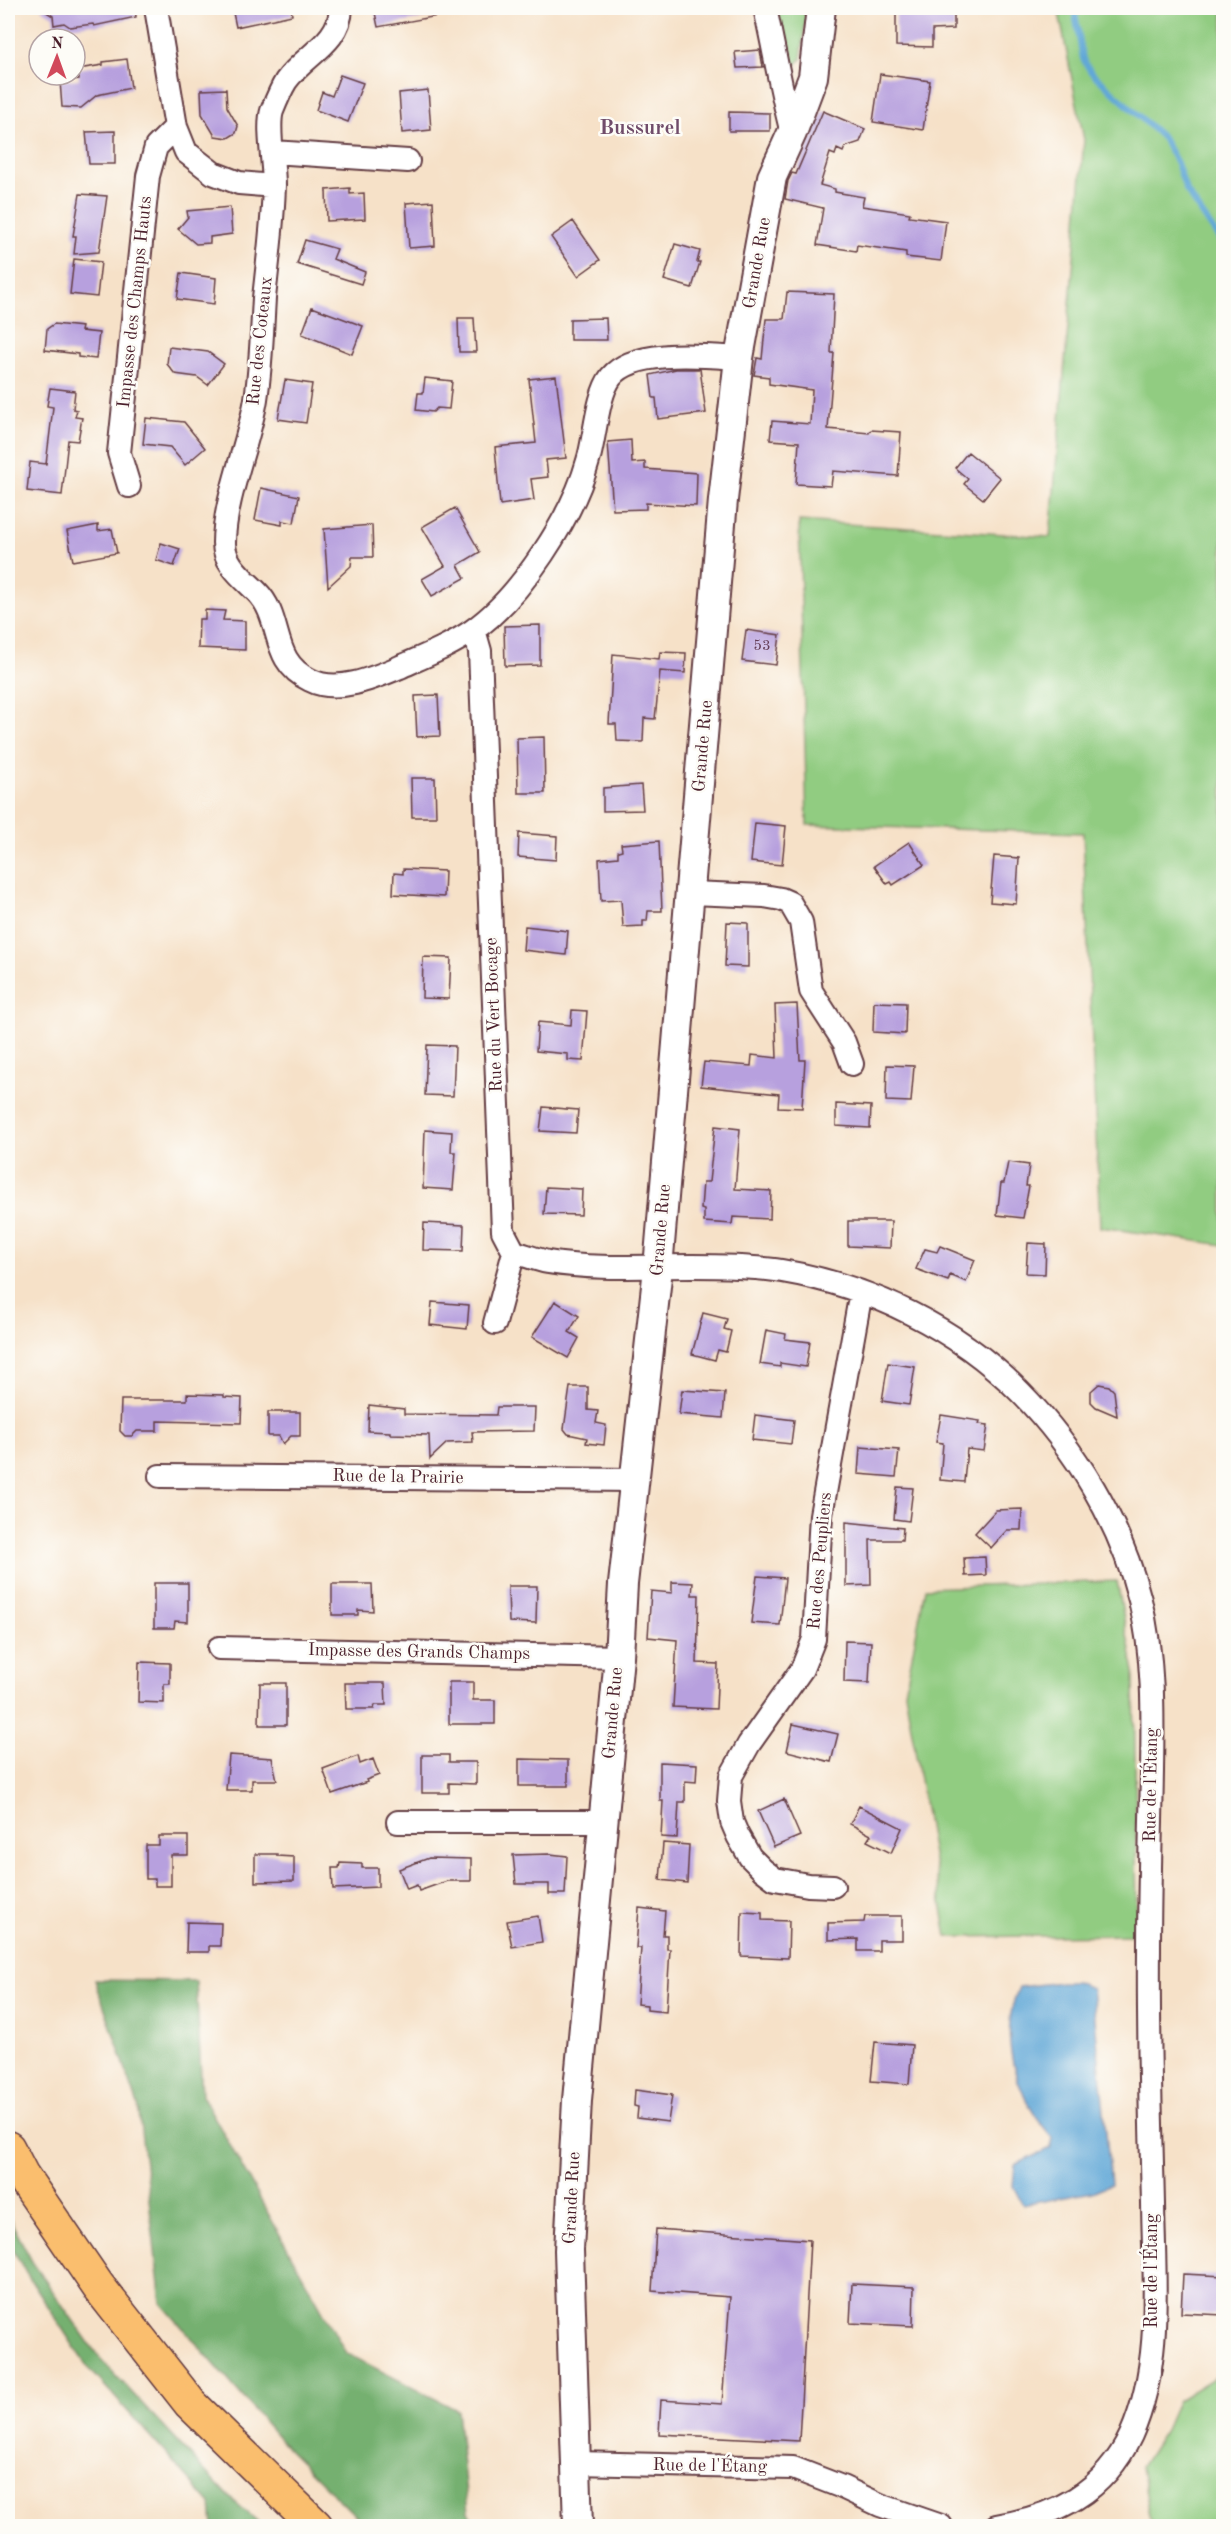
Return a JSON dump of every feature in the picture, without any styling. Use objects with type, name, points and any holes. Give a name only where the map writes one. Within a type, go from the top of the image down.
[{"type":"main road","points":[[8,2148],[22,2175],[98,2286],[190,2403],[316,2526]]},
{"type":"street","points":[[156,8],[176,127],[186,152],[213,173],[239,183],[274,186]]},
{"type":"street","name":"Rue des Coteaux","points":[[341,8],[341,15],[330,39],[287,80],[270,115],[274,186],[256,399],[227,517],[224,546],[231,566],[267,602],[273,615],[277,640],[289,666],[311,681],[330,686],[352,684],[439,650],[474,630]]},
{"type":"street","points":[[765,8],[792,133]]},
{"type":"street","name":"Grande Rue","points":[[578,2526],[569,2250],[577,2100],[619,1657],[623,1584],[658,1268],[723,500],[740,358],[772,177],[792,133],[813,77],[821,8]]},
{"type":"street","points":[[778,68],[787,73],[813,77]]},
{"type":"street","name":"Impasse des Champs Hauts","points":[[129,486],[119,453],[148,176],[156,147],[176,127]]},
{"type":"street","points":[[273,152],[408,161]]},
{"type":"street","points":[[474,630],[510,597],[544,551],[566,513],[588,463],[599,407],[610,378],[629,362],[662,357],[740,358]]},
{"type":"street","name":"Rue du Vert Bocage","points":[[474,630],[480,651],[503,1231],[514,1252]]},
{"type":"street","points":[[691,893],[764,896],[790,903],[801,922],[811,991],[844,1042],[852,1064]]},
{"type":"street","points":[[495,1323],[514,1252],[546,1262],[658,1268]]},
{"type":"street","name":"Rue de l'Étang","points":[[658,1268],[694,1266],[779,1270],[826,1281],[900,1307],[962,1342],[1018,1390],[1069,1448],[1109,1514],[1139,1597],[1149,1645],[1153,1703],[1149,1952],[1154,2306],[1148,2387],[1130,2437],[1116,2461],[1093,2487],[1062,2509],[1024,2522],[996,2526]]},
{"type":"street","name":"Rue des Peupliers","points":[[833,1886],[807,1885],[775,1879],[763,1870],[750,1857],[738,1836],[732,1822],[729,1801],[731,1776],[749,1744],[802,1668],[814,1639],[821,1515],[861,1292]]},
{"type":"street","name":"Rue de la Prairie","points":[[160,1476],[636,1480]]},
{"type":"street","name":"Impasse des Grands Champs","points":[[219,1648],[619,1657]]},
{"type":"street","points":[[398,1822],[603,1822]]},
{"type":"street","name":"Rue de l'Étang","points":[[576,2463],[793,2468],[940,2526]]},
{"type":"green space","points":[[772,8],[807,8],[801,59],[795,66],[785,64]]},
{"type":"green space","points":[[1058,8],[1223,8],[1223,1245],[1100,1227],[1083,833],[807,825],[799,521],[1050,537],[1084,140]]},
{"type":"green space","points":[[1117,1581],[1134,1672],[1137,1935],[947,1937],[905,1692],[925,1588]]},
{"type":"green space","points":[[95,1980],[196,1981],[202,2095],[346,2353],[457,2410],[468,2512],[480,2526],[366,2526],[289,2450],[161,2303],[138,2105]]},
{"type":"green space","points":[[8,2216],[33,2263],[98,2356],[228,2496],[263,2526],[213,2526],[211,2504],[86,2365],[26,2273],[8,2240]]},
{"type":"green space","points":[[1223,2372],[1223,2526],[1152,2526],[1141,2467],[1165,2430],[1178,2400]]},
{"type":"water","points":[[1075,1982],[1092,1988],[1111,2184],[1092,2192],[1023,2205],[1013,2186],[1015,2165],[1051,2148],[1053,2138],[1035,2115],[1019,2082],[1011,2051],[1010,2018],[1019,1987]]},
{"type":"building","points":[[40,8],[135,8],[136,17],[94,26],[93,24],[70,27],[64,23],[54,25],[53,16]]},
{"type":"building","points":[[232,8],[291,8],[292,15],[236,27]]},
{"type":"building","points":[[374,8],[437,8],[438,16],[378,27]]},
{"type":"building","points":[[896,8],[954,8],[954,29],[932,30],[932,47],[896,46]]},
{"type":"building","points":[[760,50],[763,67],[737,68],[735,52]]},
{"type":"building","points":[[127,59],[131,88],[97,95],[81,108],[62,107],[60,87],[87,87],[87,68],[103,65],[103,62]]},
{"type":"building","points":[[880,74],[930,81],[923,130],[873,122]]},
{"type":"building","points":[[340,75],[363,83],[348,122],[316,110],[322,92],[332,96]]},
{"type":"building","points":[[226,89],[227,107],[238,126],[236,133],[228,138],[215,136],[202,114],[201,90]]},
{"type":"building","points":[[428,90],[431,130],[402,133],[399,93]]},
{"type":"building","points":[[823,111],[865,129],[860,142],[845,147],[843,152],[837,149],[835,155],[830,153],[820,185],[835,189],[835,192],[864,197],[862,206],[946,221],[941,261],[906,257],[906,252],[857,245],[856,251],[817,245],[823,208],[785,199],[788,181],[792,173],[796,174]]},
{"type":"building","points":[[729,112],[770,113],[770,131],[729,131]]},
{"type":"building","points":[[115,131],[115,164],[89,164],[86,132]]},
{"type":"building","points":[[350,188],[350,194],[364,193],[365,219],[327,221],[326,190]]},
{"type":"building","points":[[80,194],[107,196],[99,252],[74,254],[76,236],[73,236]]},
{"type":"building","points":[[433,201],[435,246],[409,248],[406,203]]},
{"type":"building","points":[[230,207],[232,234],[210,237],[210,243],[196,244],[178,229],[188,217],[187,211]]},
{"type":"building","points":[[573,221],[600,260],[578,276],[551,237]]},
{"type":"building","points":[[305,240],[337,249],[333,259],[365,272],[361,284],[297,264]]},
{"type":"building","points":[[675,244],[700,251],[697,262],[700,262],[692,288],[664,280]]},
{"type":"building","points":[[74,259],[101,262],[97,297],[70,294]]},
{"type":"building","points":[[181,273],[216,278],[214,304],[177,299]]},
{"type":"building","points":[[787,292],[834,294],[831,353],[834,353],[828,429],[869,433],[871,430],[901,432],[898,476],[833,471],[831,486],[796,484],[799,442],[770,440],[772,421],[810,424],[812,390],[769,384],[769,377],[754,375],[757,358],[762,359],[766,319],[784,319]]},
{"type":"building","points":[[312,307],[363,326],[352,354],[302,334]]},
{"type":"building","points":[[458,318],[474,318],[476,352],[459,352]]},
{"type":"building","points":[[606,318],[607,340],[570,340],[570,319]]},
{"type":"building","points":[[54,324],[82,327],[81,331],[99,333],[96,359],[45,350],[47,329]]},
{"type":"building","points":[[169,347],[208,352],[224,364],[208,385],[197,377],[175,374],[167,364]]},
{"type":"building","points":[[676,369],[700,369],[706,413],[658,419],[650,375]]},
{"type":"building","points":[[556,376],[566,458],[546,460],[548,477],[531,479],[534,500],[500,505],[495,447],[536,443],[529,379]]},
{"type":"building","points":[[425,378],[452,381],[449,409],[437,408],[433,412],[416,410],[418,393],[423,393]]},
{"type":"building","points":[[285,380],[312,384],[306,423],[278,419]]},
{"type":"building","points":[[50,388],[75,391],[73,409],[77,410],[75,417],[82,418],[78,441],[68,440],[62,495],[27,491],[30,462],[46,464],[53,407],[47,406]]},
{"type":"building","points":[[146,418],[184,422],[205,448],[185,465],[170,447],[143,444]]},
{"type":"building","points":[[631,440],[632,463],[645,462],[645,469],[697,473],[696,506],[646,503],[646,509],[613,510],[608,442]]},
{"type":"building","points":[[968,452],[1000,478],[983,499],[964,484],[968,479],[955,468]]},
{"type":"building","points":[[261,488],[299,496],[294,523],[282,521],[282,525],[255,520]]},
{"type":"building","points":[[455,508],[480,552],[458,565],[465,578],[432,596],[422,579],[445,566],[422,527]]},
{"type":"building","points":[[98,525],[98,531],[112,529],[117,553],[73,561],[67,531]]},
{"type":"building","points":[[372,525],[373,557],[352,557],[351,566],[328,587],[324,529]]},
{"type":"building","points":[[161,543],[180,549],[174,566],[156,560]]},
{"type":"building","points":[[205,610],[225,611],[223,620],[245,621],[245,650],[198,648],[199,619],[205,619]]},
{"type":"building","points":[[540,625],[540,665],[505,666],[504,626]]},
{"type":"building","points":[[746,630],[780,635],[776,665],[742,661]]},
{"type":"building","points":[[660,652],[686,653],[685,673],[660,671],[655,719],[644,718],[643,742],[617,741],[616,724],[609,724],[613,654],[659,659]]},
{"type":"building","points":[[438,695],[440,736],[417,737],[415,696]]},
{"type":"building","points":[[544,737],[545,793],[518,793],[517,738]]},
{"type":"building","points":[[411,778],[435,778],[436,817],[412,817]]},
{"type":"building","points":[[641,785],[643,810],[603,811],[603,788]]},
{"type":"building","points":[[755,823],[786,826],[782,865],[751,862]]},
{"type":"building","points":[[519,833],[557,836],[556,860],[518,857]]},
{"type":"building","points":[[659,841],[662,911],[648,911],[647,921],[643,921],[643,926],[623,927],[621,900],[601,901],[599,859],[618,857],[618,851],[622,850],[621,844]]},
{"type":"building","points":[[909,842],[924,865],[893,885],[891,882],[887,884],[874,866]]},
{"type":"building","points":[[994,856],[1019,858],[1016,904],[990,902]]},
{"type":"building","points":[[403,869],[445,871],[444,897],[393,894],[394,873],[403,874]]},
{"type":"building","points":[[727,922],[748,923],[748,967],[725,966]]},
{"type":"building","points":[[525,926],[568,931],[566,955],[523,950]]},
{"type":"building","points":[[423,957],[451,958],[449,999],[422,998]]},
{"type":"building","points":[[874,1002],[906,1003],[905,1034],[873,1032]]},
{"type":"building","points":[[797,1004],[800,1060],[805,1060],[802,1108],[778,1107],[779,1094],[701,1086],[704,1062],[751,1066],[752,1055],[777,1058],[775,1005]]},
{"type":"building","points":[[572,1010],[587,1011],[583,1061],[568,1060],[568,1054],[536,1051],[538,1022],[571,1025]]},
{"type":"building","points":[[427,1045],[455,1046],[453,1096],[425,1095]]},
{"type":"building","points":[[887,1065],[914,1066],[911,1102],[886,1101]]},
{"type":"building","points":[[836,1104],[871,1106],[870,1128],[836,1126]]},
{"type":"building","points":[[543,1107],[578,1110],[576,1133],[540,1131]]},
{"type":"building","points":[[715,1126],[740,1129],[735,1189],[771,1191],[770,1219],[733,1217],[732,1224],[704,1222],[704,1210],[701,1209],[703,1182],[709,1182]]},
{"type":"building","points":[[425,1130],[452,1132],[451,1152],[456,1152],[453,1190],[423,1188]]},
{"type":"building","points":[[1008,1162],[1029,1165],[1026,1186],[1029,1186],[1023,1218],[997,1215],[1001,1183],[1004,1183]]},
{"type":"building","points":[[546,1187],[582,1189],[581,1215],[544,1214]]},
{"type":"building","points":[[848,1221],[891,1221],[890,1248],[848,1246]]},
{"type":"building","points":[[424,1223],[464,1225],[463,1251],[423,1250]]},
{"type":"building","points":[[1028,1243],[1046,1244],[1045,1274],[1026,1273]]},
{"type":"building","points":[[940,1246],[975,1260],[966,1282],[950,1275],[948,1281],[916,1269],[925,1249],[937,1252]]},
{"type":"building","points":[[555,1301],[579,1316],[569,1332],[579,1338],[568,1358],[532,1337]]},
{"type":"building","points":[[432,1302],[469,1305],[467,1329],[430,1325]]},
{"type":"building","points":[[703,1313],[727,1319],[724,1329],[731,1331],[726,1352],[718,1350],[715,1360],[692,1354]]},
{"type":"building","points":[[766,1330],[786,1334],[785,1339],[810,1342],[806,1367],[780,1363],[780,1367],[760,1364]]},
{"type":"building","points":[[888,1363],[915,1367],[909,1405],[882,1401]]},
{"type":"building","points":[[1099,1384],[1109,1386],[1114,1391],[1117,1416],[1096,1407],[1091,1402],[1091,1391]]},
{"type":"building","points":[[570,1387],[588,1387],[588,1410],[598,1411],[596,1423],[606,1425],[604,1445],[586,1443],[587,1438],[568,1434],[564,1429]]},
{"type":"building","points":[[682,1390],[725,1393],[723,1418],[679,1414]]},
{"type":"building","points":[[187,1394],[242,1398],[241,1423],[157,1421],[157,1431],[137,1431],[132,1436],[125,1436],[120,1431],[121,1400],[187,1400]]},
{"type":"building","points":[[369,1405],[404,1409],[404,1414],[496,1415],[497,1407],[535,1407],[534,1431],[472,1432],[473,1442],[447,1443],[430,1459],[429,1435],[368,1431]]},
{"type":"building","points":[[268,1412],[300,1412],[300,1436],[291,1436],[283,1444],[279,1436],[268,1436]]},
{"type":"building","points":[[755,1415],[794,1420],[791,1444],[752,1440]]},
{"type":"building","points":[[941,1415],[980,1421],[979,1424],[988,1425],[984,1451],[967,1449],[964,1482],[940,1480],[943,1443],[936,1442]]},
{"type":"building","points":[[860,1447],[899,1450],[896,1477],[858,1474]]},
{"type":"building","points":[[897,1487],[913,1488],[909,1521],[894,1519]]},
{"type":"building","points":[[1022,1509],[1021,1530],[1007,1530],[991,1548],[975,1533],[996,1510]]},
{"type":"building","points":[[846,1522],[903,1528],[902,1540],[870,1540],[871,1585],[846,1586]]},
{"type":"building","points":[[985,1557],[986,1575],[965,1576],[964,1558]]},
{"type":"building","points":[[757,1576],[785,1578],[780,1625],[751,1623]]},
{"type":"building","points":[[672,1582],[693,1583],[692,1595],[699,1595],[697,1663],[718,1664],[716,1709],[673,1707],[677,1640],[648,1637],[651,1591],[672,1593]]},
{"type":"building","points":[[154,1583],[188,1583],[188,1622],[175,1621],[174,1628],[154,1628]]},
{"type":"building","points":[[332,1584],[372,1584],[373,1611],[358,1610],[358,1615],[332,1615]]},
{"type":"building","points":[[508,1586],[537,1586],[536,1623],[509,1622]]},
{"type":"building","points":[[845,1641],[871,1642],[869,1683],[844,1682]]},
{"type":"building","points":[[139,1662],[170,1663],[170,1684],[164,1684],[164,1703],[138,1702]]},
{"type":"building","points":[[449,1682],[473,1682],[473,1700],[495,1700],[495,1724],[449,1724]]},
{"type":"building","points":[[260,1683],[286,1683],[286,1725],[259,1725]]},
{"type":"building","points":[[345,1683],[385,1683],[386,1705],[375,1705],[374,1709],[346,1709]]},
{"type":"building","points":[[793,1724],[838,1734],[831,1762],[787,1751]]},
{"type":"building","points":[[229,1755],[272,1758],[277,1780],[252,1780],[252,1790],[226,1790]]},
{"type":"building","points":[[422,1755],[449,1755],[449,1762],[476,1762],[476,1784],[449,1783],[449,1793],[422,1793]]},
{"type":"building","points":[[358,1756],[360,1764],[373,1759],[379,1775],[366,1780],[367,1782],[332,1794],[323,1769]]},
{"type":"building","points":[[519,1759],[568,1760],[568,1786],[519,1786]]},
{"type":"building","points":[[660,1762],[697,1764],[696,1782],[685,1781],[685,1802],[679,1802],[677,1838],[661,1837],[663,1801],[660,1801]]},
{"type":"building","points":[[784,1799],[800,1836],[774,1847],[758,1811]]},
{"type":"building","points":[[859,1806],[902,1828],[891,1853],[867,1841],[871,1835],[850,1824]]},
{"type":"building","points":[[159,1836],[188,1836],[188,1855],[171,1855],[171,1886],[155,1886],[155,1879],[146,1879],[146,1845],[159,1845]]},
{"type":"building","points":[[663,1843],[689,1845],[687,1883],[660,1880]]},
{"type":"building","points":[[255,1854],[294,1857],[294,1881],[255,1882]]},
{"type":"building","points":[[513,1855],[567,1856],[565,1894],[549,1894],[549,1884],[516,1884]]},
{"type":"building","points":[[429,1858],[471,1859],[471,1881],[447,1881],[419,1891],[417,1885],[407,1889],[399,1869]]},
{"type":"building","points":[[340,1863],[362,1864],[362,1868],[378,1868],[378,1887],[333,1889],[332,1868],[339,1868]]},
{"type":"building","points":[[639,1908],[665,1911],[663,1935],[667,1935],[667,1949],[670,1949],[666,2012],[647,2010],[647,2005],[637,2004],[641,1948],[636,1948]]},
{"type":"building","points":[[742,1912],[762,1913],[762,1920],[789,1921],[788,1958],[741,1956]]},
{"type":"building","points":[[538,1916],[542,1942],[512,1947],[507,1921]]},
{"type":"building","points":[[865,1916],[902,1916],[902,1940],[879,1940],[879,1951],[858,1951],[858,1939],[828,1940],[828,1923],[864,1922]]},
{"type":"building","points":[[187,1922],[221,1923],[220,1946],[209,1946],[209,1952],[186,1952]]},
{"type":"building","points":[[875,2042],[912,2045],[909,2084],[871,2081]]},
{"type":"building","points":[[635,2090],[672,2095],[668,2122],[637,2118],[638,2107],[634,2106]]},
{"type":"building","points":[[656,2229],[810,2240],[799,2441],[659,2434],[661,2400],[722,2404],[730,2297],[652,2291]]},
{"type":"building","points":[[1183,2274],[1224,2276],[1224,2315],[1181,2313]]},
{"type":"building","points":[[852,2284],[914,2287],[913,2326],[850,2323]]},
{"type":"waterway","points":[[1074,8],[1083,59],[1091,72],[1163,138],[1177,163],[1186,190],[1224,246]]},
{"type":"district","name":"Bussurel","points":[[640,128]]}]
